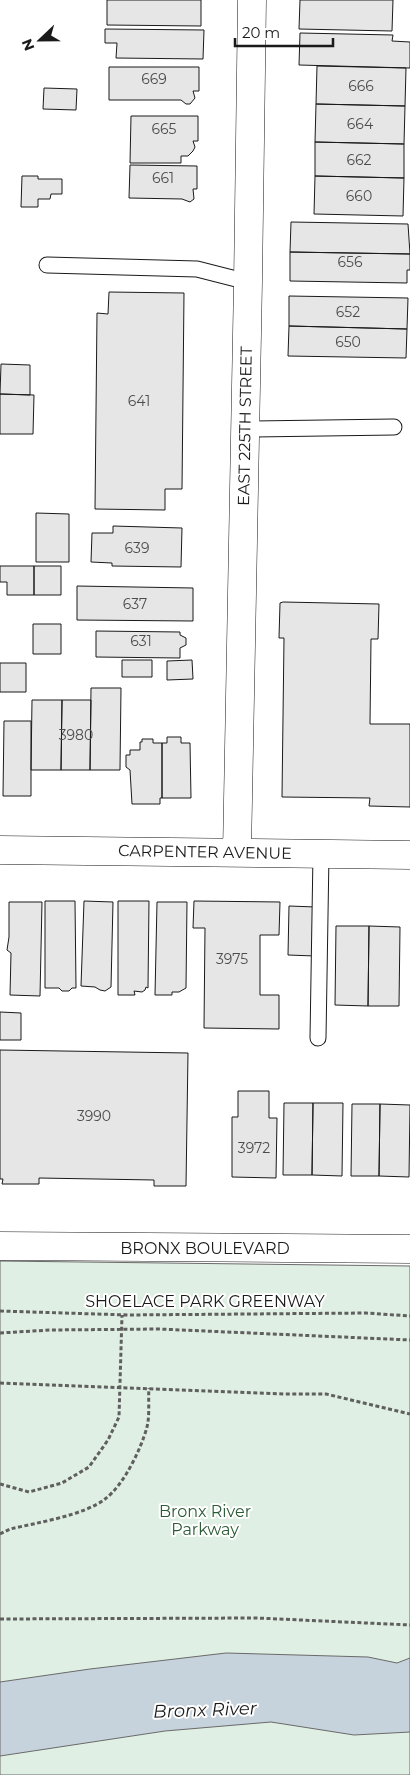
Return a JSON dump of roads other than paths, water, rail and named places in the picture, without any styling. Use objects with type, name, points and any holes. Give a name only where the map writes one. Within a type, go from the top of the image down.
[{"type":"street","name":"EAST 225TH STREET","points":[[237,852],[252,0]]},
{"type":"street","name":"CARPENTER AVENUE","points":[[0,850],[410,855]]},
{"type":"street","name":"BRONX BOULEVARD","points":[[0,1246],[410,1249]]},
{"type":"lane","points":[[47,265],[197,269],[248,282]]},
{"type":"lane","points":[[245,429],[394,427]]},
{"type":"lane","points":[[318,1038],[321,854]]},
{"type":"water","name":"Bronx River","points":[[226,1653],[368,1657],[397,1663],[410,1658],[410,1732],[354,1735],[271,1722],[165,1731],[0,1756],[0,1682]]},
{"type":"park label","name":"Bronx River Parkway","points":[[205,1520]]}]
